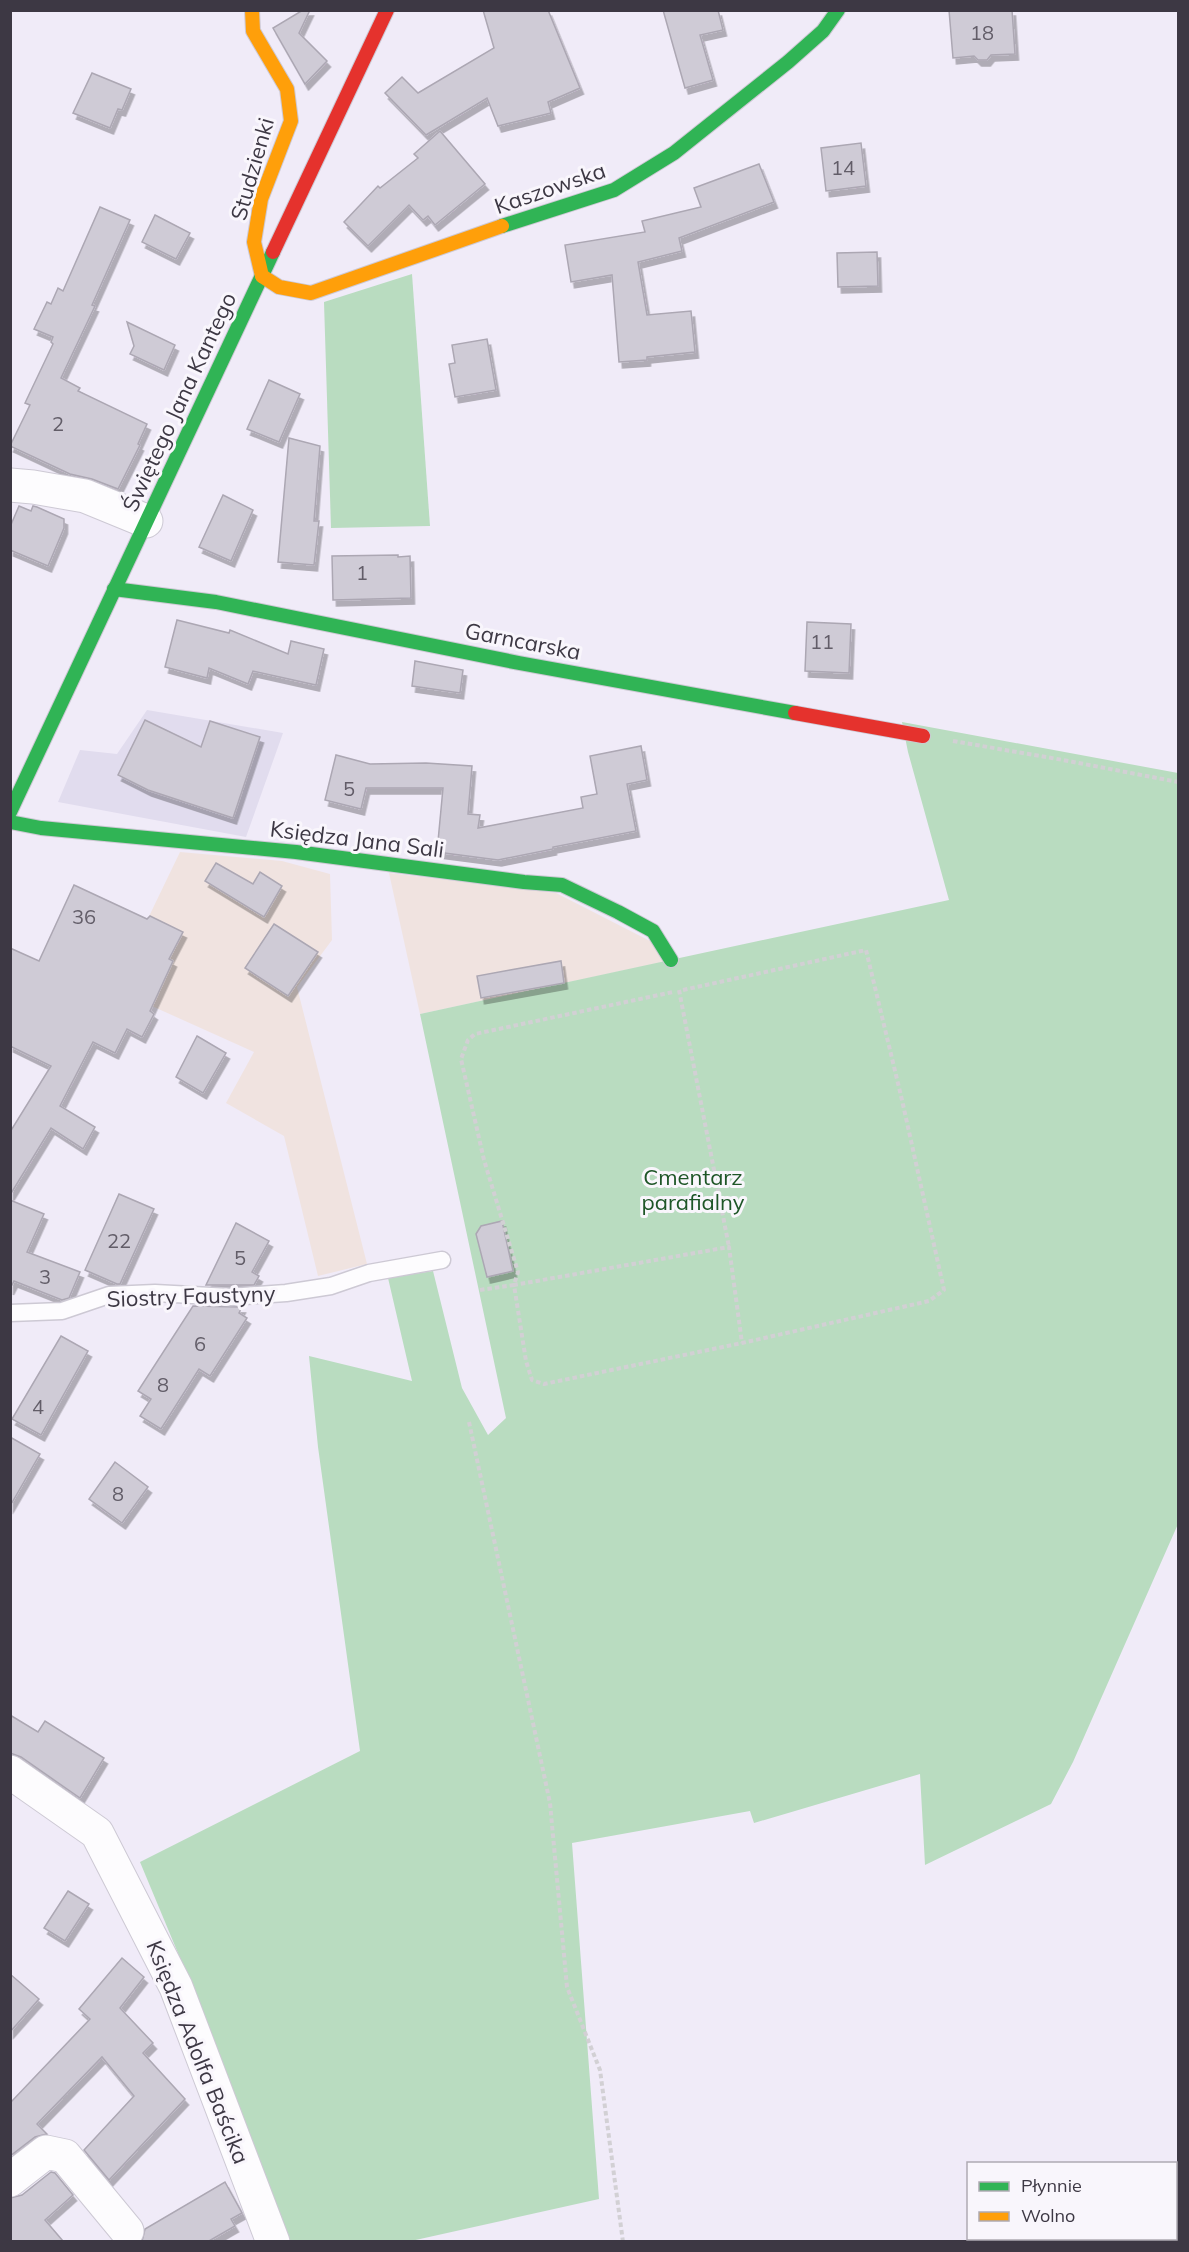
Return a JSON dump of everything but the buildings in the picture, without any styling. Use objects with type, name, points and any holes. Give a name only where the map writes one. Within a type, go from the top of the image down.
[{"type":"street","name":"Studzienki","points":[[252,10],[254,31],[287,89],[291,121],[261,199],[254,242],[262,276]]},
{"type":"street","name":"Świętego Jana Kantego","points":[[10,812],[387,10]]},
{"type":"street","name":"Kaszowska","points":[[262,276],[279,287],[311,292],[614,190],[674,153],[823,31],[838,10]]},
{"type":"street","points":[[10,485],[85,496],[146,521]]},
{"type":"street","name":"Garncarska","points":[[114,589],[216,602],[519,663],[923,736]]},
{"type":"street","name":"Księdza Jana Sali","points":[[10,822],[40,828],[296,852],[562,885],[653,931],[671,960]]},
{"type":"street","name":"Księdza Adolfa Baścika","points":[[10,1772],[97,1833],[176,1987],[273,2241]]},
{"type":"street","points":[[10,2180],[46,2152],[65,2156],[127,2231]]},
{"type":"lane","name":"Siostry Faustyny","points":[[10,1313],[62,1311],[109,1295],[155,1293],[230,1297],[286,1293],[331,1286],[369,1273],[442,1260]]},
{"type":"path","points":[[923,736],[1179,782]]},
{"type":"path","points":[[866,950],[944,1290],[929,1301],[544,1384],[532,1380],[526,1361],[514,1285],[518,1272],[484,1160],[461,1059],[468,1040],[476,1034],[866,950]]},
{"type":"path","points":[[671,960],[680,991],[729,1247],[742,1343]]},
{"type":"path","points":[[480,1290],[729,1247]]},
{"type":"path","points":[[469,1422],[550,1803],[567,1987],[600,2070],[623,2241]]},
{"type":"shaded area","points":[[147,710],[283,733],[246,837],[58,802],[80,750],[117,754]]},
{"type":"shaded area","points":[[180,852],[282,861],[330,874],[332,940],[297,987],[367,1264],[318,1276],[284,1136],[226,1103],[254,1052],[114,989]]},
{"type":"shaded area","points":[[389,873],[556,893],[652,942],[663,962],[420,1014]]},
{"type":"green space","points":[[412,274],[430,526],[331,528],[324,302]]},
{"type":"green space","name":"Cmentarz parafialny","points":[[902,722],[1178,773],[1178,1524],[1073,1762],[1051,1804],[925,1865],[920,1774],[754,1823],[750,1811],[572,1843],[599,2199],[411,2241],[289,2241],[213,2037],[140,1862],[360,1751],[318,1447],[309,1356],[412,1381],[388,1278],[433,1271],[462,1388],[488,1435],[506,1418],[420,1014],[949,900],[908,752]]},
{"type":"green space","points":[[1177,2211],[1178,2241],[1121,2241],[1177,2240]]},
{"type":"traffic: fast","points":[[502,226],[614,190],[674,153],[788,62],[823,31],[838,10]]},
{"type":"traffic: fast","points":[[10,812],[273,252]]},
{"type":"traffic: fast","points":[[114,589],[216,602],[519,663],[795,713]]},
{"type":"traffic: fast","points":[[10,822],[41,828],[296,852],[562,885],[653,931],[671,960]]},
{"type":"traffic: slow","points":[[252,10],[253,31],[287,89],[291,121],[261,199],[254,242],[262,276]]},
{"type":"traffic: slow","points":[[262,276],[279,287],[311,293],[502,226]]},
{"type":"traffic: jam","points":[[273,252],[387,10]]},
{"type":"traffic: jam","points":[[795,713],[923,736]]}]
